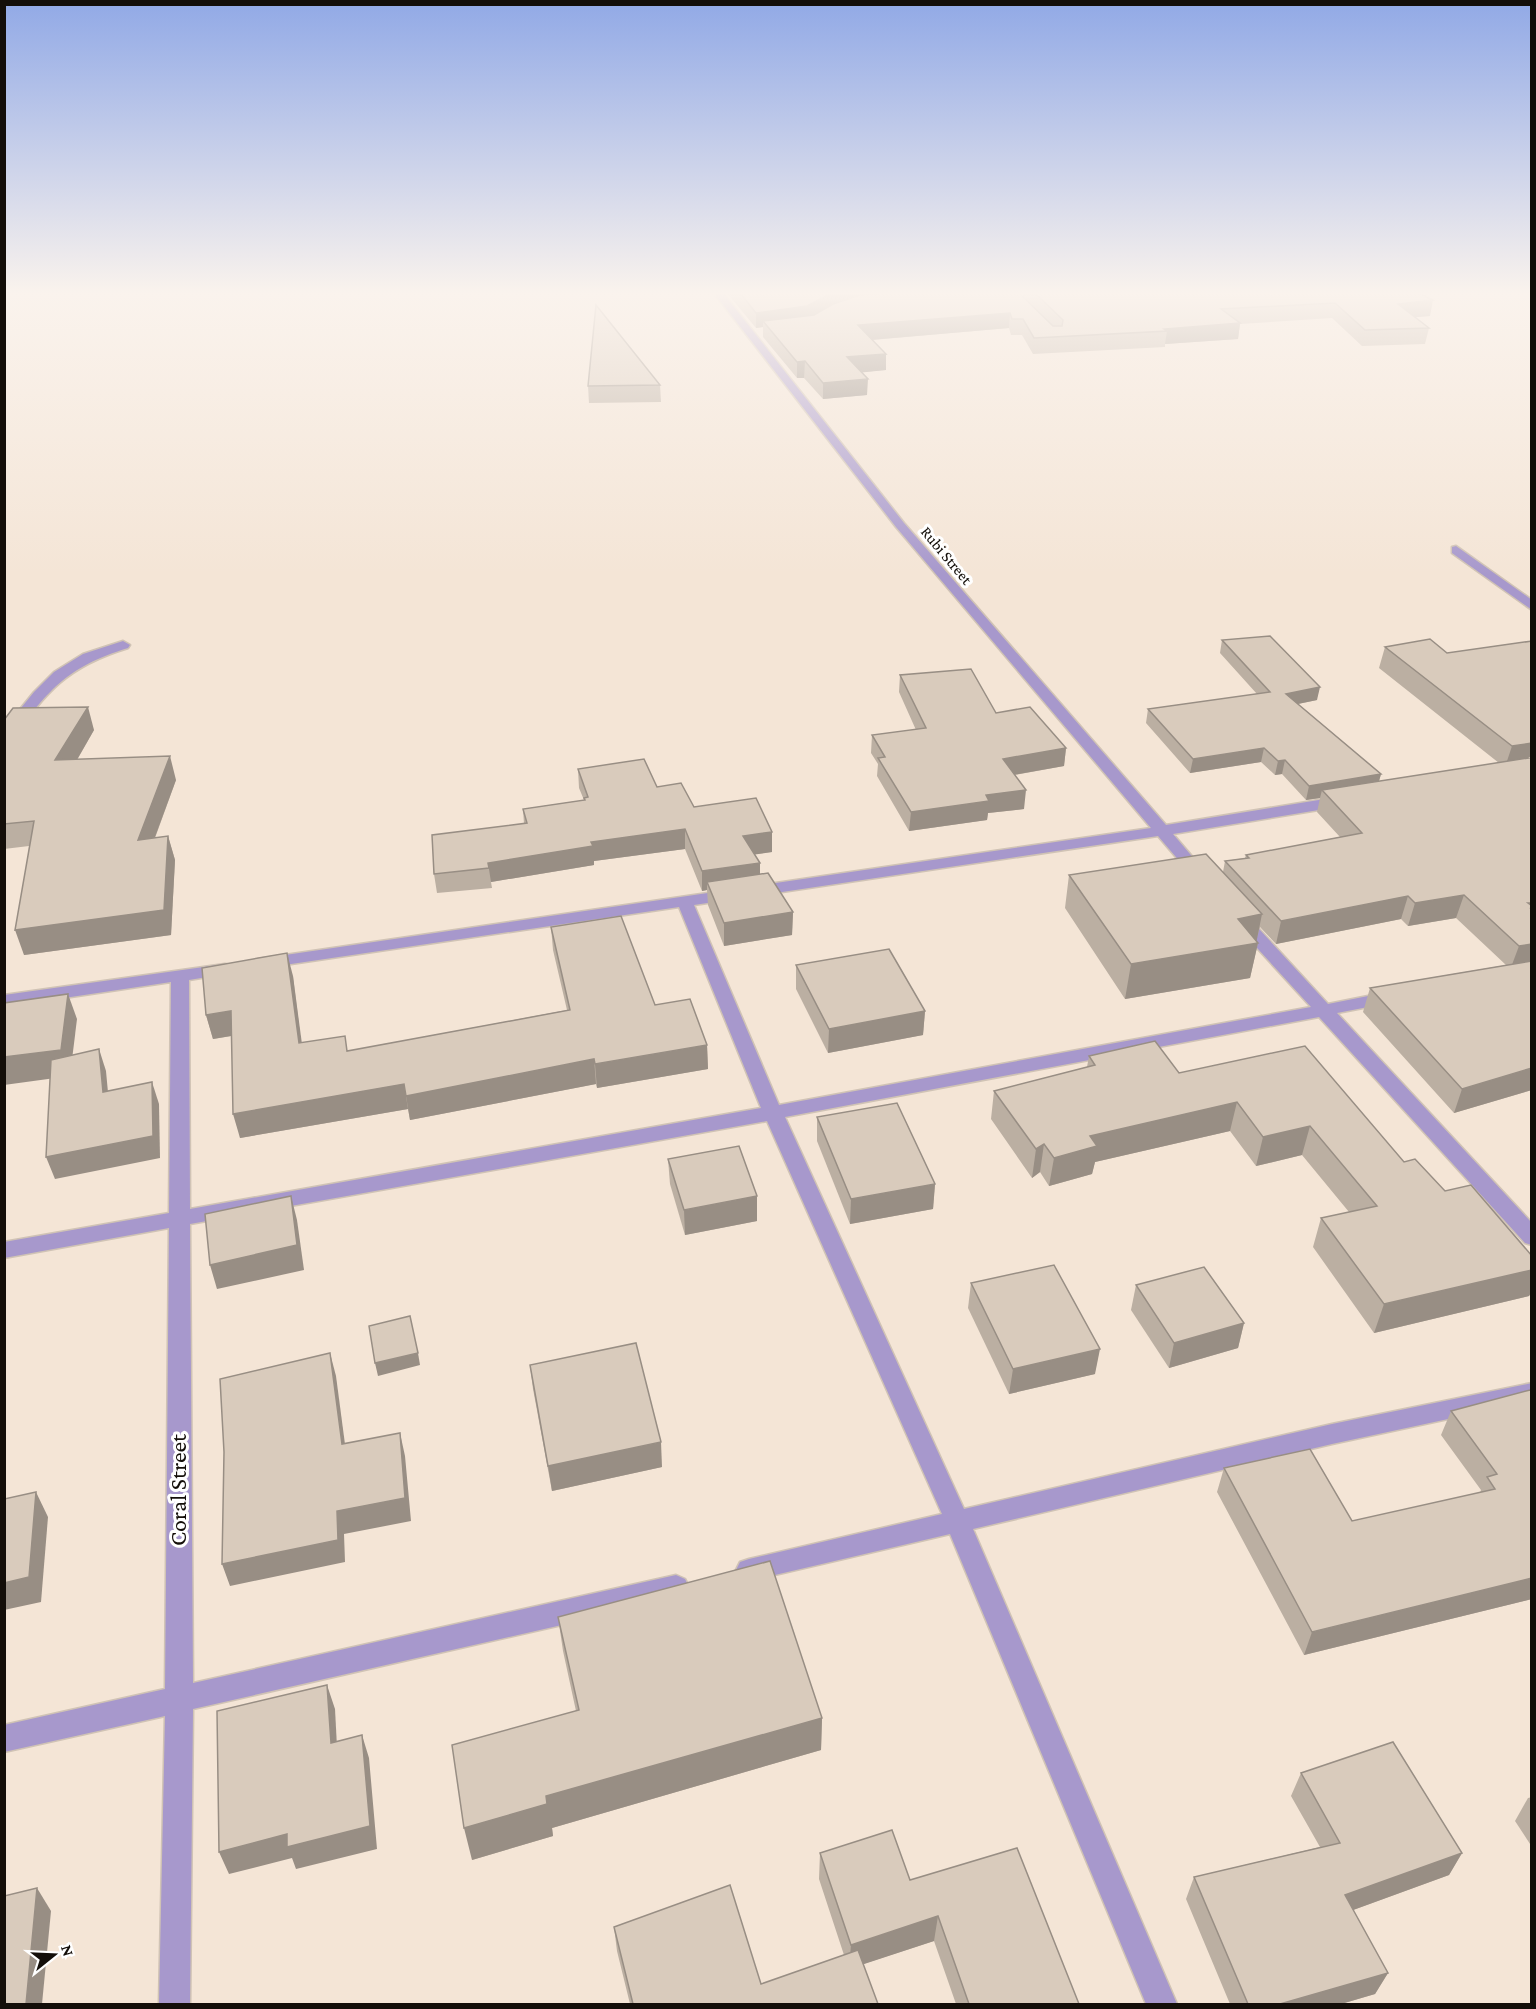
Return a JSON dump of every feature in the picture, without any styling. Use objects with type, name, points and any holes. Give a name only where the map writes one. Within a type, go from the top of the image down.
[{"type":"street","name":"Rubi Street","points":[[795,387],[900,525],[1160,831],[1214,891]]},
{"type":"street","points":[[1456,550],[1532,606]]},
{"type":"street","points":[[4,740],[40,692],[66,670],[85,658],[123,645]]},
{"type":"street","points":[[4,1001],[1160,831],[1358,798]]},
{"type":"street","points":[[684,900],[773,1113],[958,1523],[1161,2004]]},
{"type":"street","points":[[1230,908],[1532,1237]]},
{"type":"street","name":"Coral Street","points":[[174,2004],[179,1700],[180,975]]},
{"type":"street","points":[[4,1250],[773,1113],[1404,996]]},
{"type":"street","points":[[4,1739],[958,1523],[1332,1434],[1532,1392]]},
{"type":"building","points":[[1270,636],[1320,687],[1286,694],[1381,774],[1309,786],[1285,760],[1278,761],[1264,748],[1193,759],[1148,709],[1270,692],[1222,640]]},
{"type":"building","points":[[1430,639],[1447,653],[1532,641],[1532,743],[1512,746],[1385,647]]},
{"type":"building","points":[[971,669],[996,713],[1030,707],[1066,748],[1003,759],[1026,790],[986,795],[989,801],[911,812],[878,758],[885,757],[872,735],[926,728],[900,675]]},
{"type":"building","points":[[88,707],[55,760],[170,756],[138,840],[168,836],[164,910],[15,930],[34,821],[4,824],[4,720],[13,708]]},
{"type":"building","points":[[1532,756],[1532,903],[1528,903],[1532,906],[1530,908],[1532,909],[1532,944],[1519,946],[1464,895],[1415,903],[1408,896],[1281,921],[1225,861],[1249,858],[1246,855],[1362,833],[1322,790]]},
{"type":"building","points":[[644,759],[657,787],[681,783],[694,807],[756,798],[772,832],[743,836],[760,863],[702,871],[685,829],[591,842],[593,846],[488,863],[489,868],[434,874],[432,835],[527,823],[523,809],[585,800],[584,798],[588,797],[578,769]]},
{"type":"building","points":[[1206,854],[1262,914],[1238,919],[1258,943],[1131,964],[1069,875]]},
{"type":"building","points":[[768,873],[793,912],[724,923],[707,882]]},
{"type":"building","points":[[621,916],[655,1005],[690,999],[707,1045],[595,1064],[594,1059],[406,1096],[404,1084],[233,1114],[231,1011],[206,1015],[202,968],[287,953],[299,1043],[345,1036],[347,1051],[570,1010],[551,927]]},
{"type":"building","points":[[889,949],[925,1011],[829,1029],[796,965]]},
{"type":"building","points":[[1532,961],[1532,1068],[1462,1089],[1370,988]]},
{"type":"building","points":[[68,994],[61,1050],[4,1057],[4,1003]]},
{"type":"building","points":[[1155,1041],[1179,1073],[1305,1046],[1404,1162],[1415,1159],[1445,1191],[1471,1185],[1532,1256],[1532,1270],[1384,1304],[1321,1218],[1377,1206],[1310,1126],[1263,1137],[1237,1102],[1090,1136],[1097,1146],[1054,1158],[1044,1144],[1036,1149],[994,1091],[1095,1065],[1089,1056]]},
{"type":"building","points":[[99,1049],[103,1092],[152,1082],[153,1136],[46,1157],[51,1060]]},
{"type":"building","points":[[897,1103],[935,1184],[851,1199],[817,1117]]},
{"type":"building","points":[[739,1146],[757,1196],[684,1210],[668,1159]]},
{"type":"building","points":[[291,1196],[297,1245],[210,1265],[205,1214]]},
{"type":"building","points":[[1054,1265],[1100,1349],[1013,1369],[971,1283]]},
{"type":"building","points":[[1204,1267],[1244,1323],[1174,1343],[1136,1285]]},
{"type":"building","points":[[410,1316],[418,1353],[375,1363],[369,1326]]},
{"type":"building","points":[[636,1343],[661,1442],[548,1466],[530,1365]]},
{"type":"building","points":[[330,1353],[342,1444],[400,1433],[405,1498],[337,1511],[338,1540],[222,1564],[224,1452],[220,1379]]},
{"type":"building","points":[[1532,1391],[1532,1578],[1312,1632],[1224,1468],[1310,1449],[1352,1521],[1495,1489],[1487,1477],[1497,1474],[1451,1411]]},
{"type":"building","points":[[36,1492],[29,1577],[4,1583],[4,1499]]},
{"type":"building","points":[[770,1561],[822,1718],[546,1796],[547,1804],[464,1828],[452,1745],[579,1710],[558,1617]]},
{"type":"building","points":[[327,1685],[331,1743],[362,1735],[370,1826],[287,1847],[287,1834],[219,1852],[217,1711]]},
{"type":"building","points":[[1393,1742],[1462,1853],[1345,1895],[1388,1973],[1280,2004],[1248,2004],[1194,1877],[1340,1843],[1301,1773]]},
{"type":"building","points":[[892,1830],[910,1880],[1017,1848],[1079,2004],[969,2004],[938,1916],[851,1945],[820,1853]]},
{"type":"building","points":[[730,1885],[761,1984],[858,1950],[878,2004],[633,2004],[614,1927]]},
{"type":"building","points":[[37,1888],[26,2004],[4,2004],[4,1896]]}]
